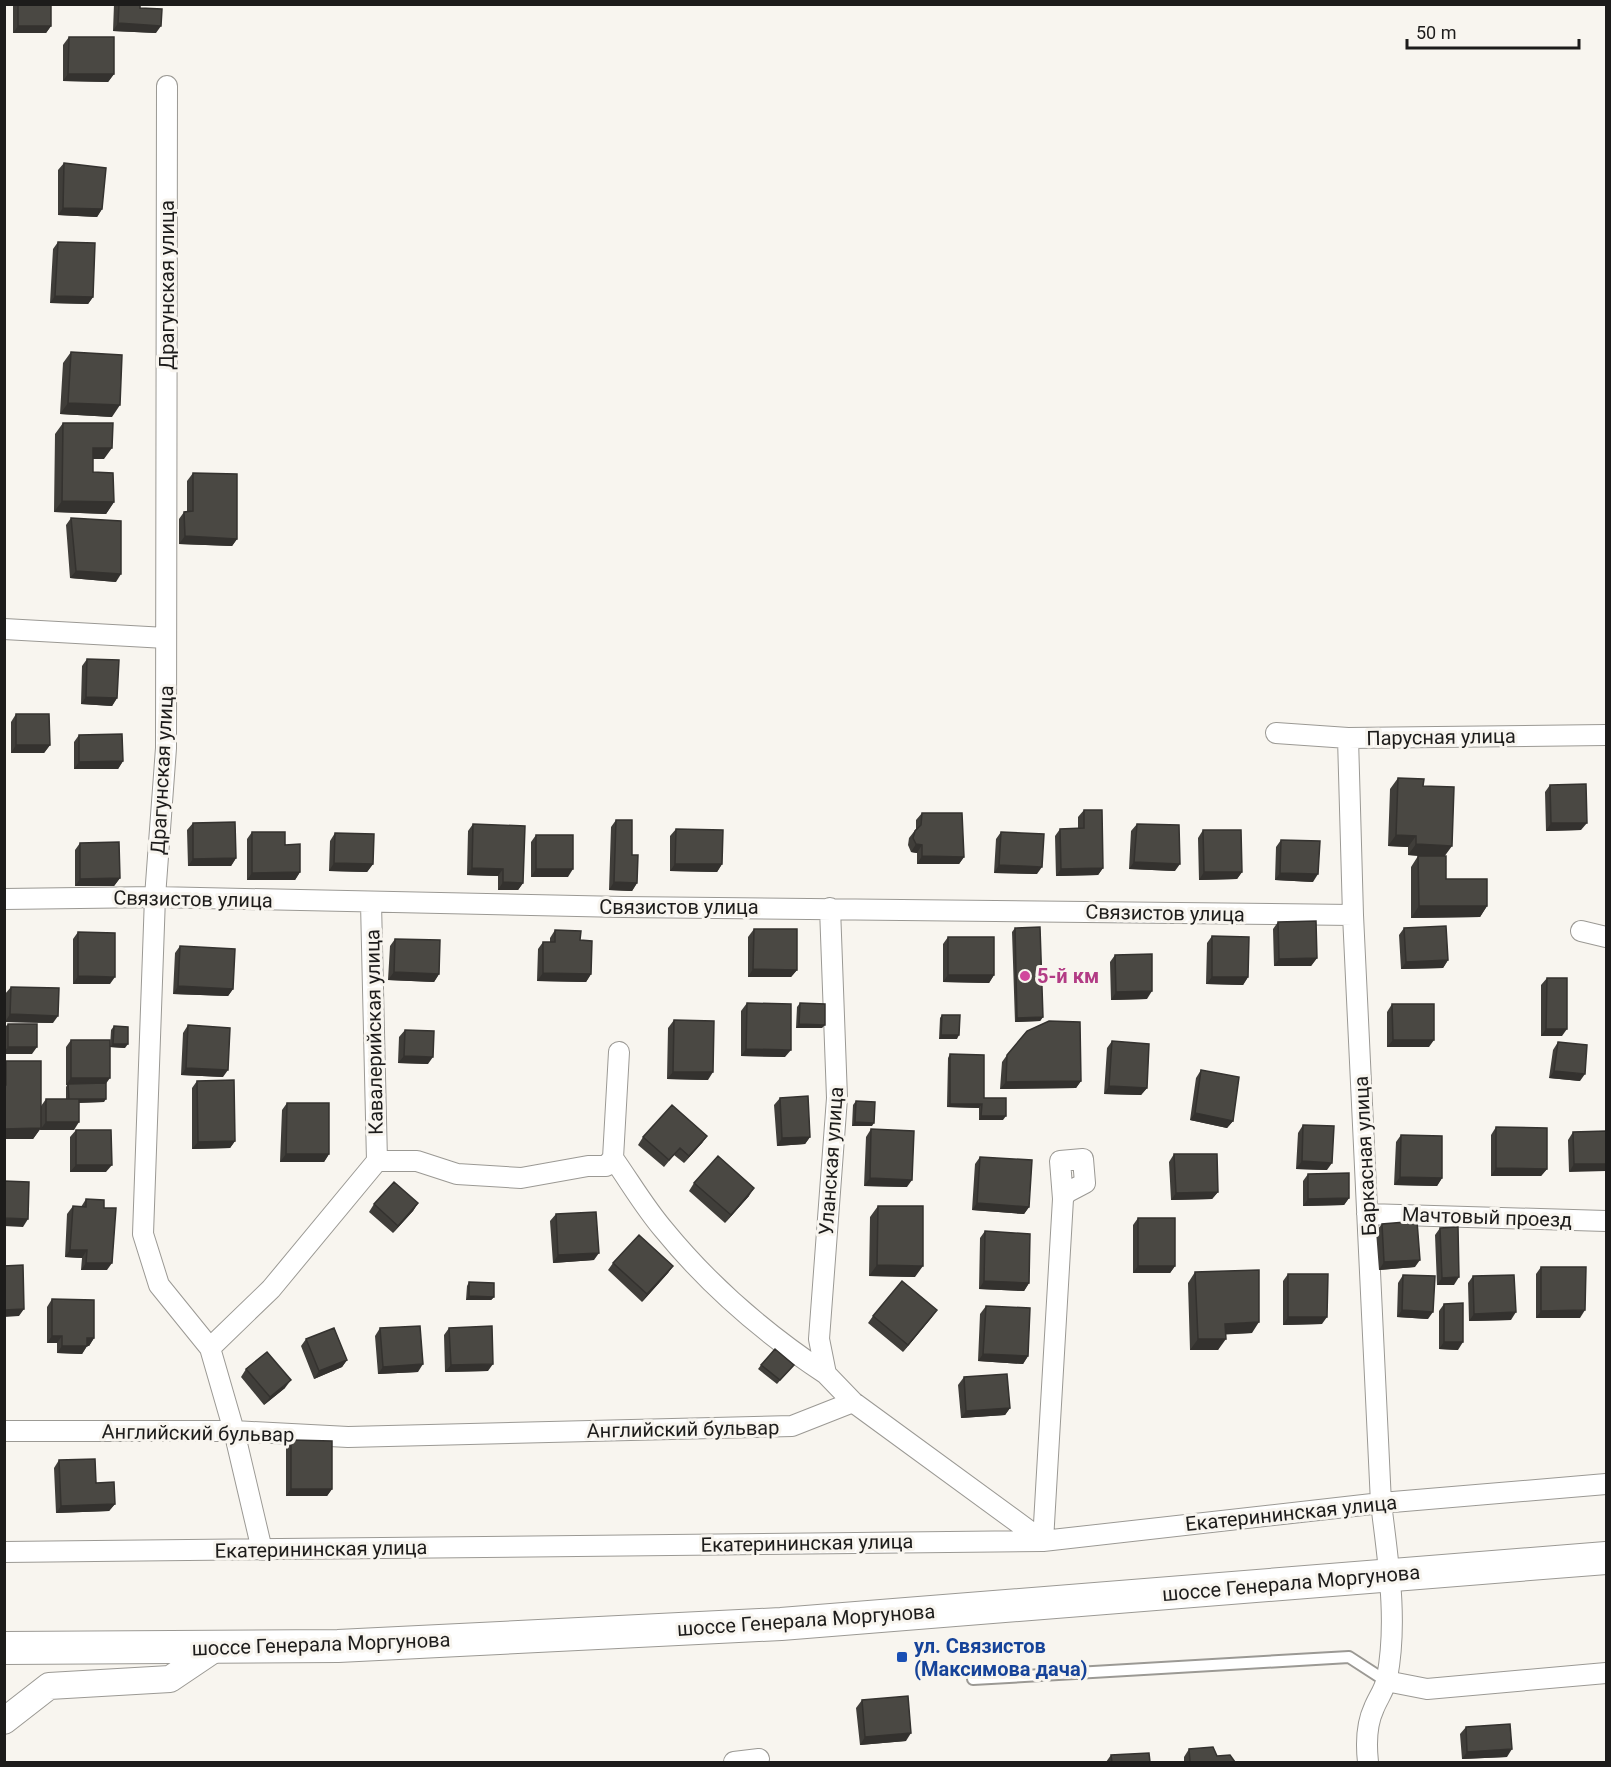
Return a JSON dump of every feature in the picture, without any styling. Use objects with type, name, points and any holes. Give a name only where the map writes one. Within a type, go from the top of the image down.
[{"type":"main road","name":"шоссе Генерала Моргунова","points":[[4,1648],[338,1646],[781,1624],[1606,1558]]},
{"type":"street","name":"Драгунская улица","points":[[167,86],[166,747],[155,897],[143,1234],[159,1285],[210,1348],[234,1431],[262,1550]]},
{"type":"street","points":[[4,629],[166,638]]},
{"type":"street","name":"Парусная улица","points":[[1276,733],[1348,738],[1606,735]]},
{"type":"street","name":"Баркасная улица","points":[[1348,738],[1353,915],[1381,1503],[1390,1574],[1392,1636],[1386,1681],[1372,1711],[1366,1742],[1368,1762]]},
{"type":"street","name":"Связистов улица","points":[[4,899],[155,897],[371,903],[1353,915]]},
{"type":"street","name":"Кавалерийская улица","points":[[210,1348],[271,1289],[376,1161],[371,903]]},
{"type":"street","name":"Уланская улица","points":[[826,1374],[819,1339],[837,1098],[830,908]]},
{"type":"street","points":[[1581,931],[1606,938]]},
{"type":"street","points":[[619,1052],[613,1158],[662,1228],[684,1254],[791,1352],[826,1374],[853,1402],[1043,1540]]},
{"type":"street","name":"Кавалерийская улица","points":[[376,1161],[417,1161],[457,1174],[521,1178],[588,1166],[606,1166],[613,1158]]},
{"type":"street","points":[[1043,1540],[1063,1199]]},
{"type":"street","name":"Мачтовый проезд","points":[[1367,1214],[1606,1221]]},
{"type":"street","name":"Английский бульвар","points":[[4,1431],[234,1431],[348,1437],[792,1426],[853,1402]]},
{"type":"street","name":"Екатерининская улица","points":[[4,1552],[1043,1540],[1381,1503],[1606,1484]]},
{"type":"street","points":[[4,1721],[49,1686],[170,1679],[216,1648]]},
{"type":"street","points":[[1386,1681],[1428,1689],[1606,1673]]},
{"type":"street","points":[[734,1762],[759,1759]]},
{"type":"lane","points":[[973,1680],[1349,1657],[1386,1681]]},
{"type":"building","points":[[18,4],[51,4],[51,26],[18,26]]},
{"type":"building","points":[[119,4],[140,4],[140,8],[162,9],[161,26],[118,23]]},
{"type":"building","points":[[69,37],[114,37],[114,74],[68,74]]},
{"type":"building","points":[[64,163],[106,168],[102,209],[63,208]]},
{"type":"building","points":[[58,242],[95,243],[93,297],[55,296]]},
{"type":"building","points":[[71,352],[122,355],[120,405],[68,403]]},
{"type":"building","points":[[63,423],[113,423],[112,448],[93,448],[93,472],[113,473],[114,502],[62,501]]},
{"type":"building","points":[[193,473],[237,474],[237,539],[185,536],[184,512],[193,511]]},
{"type":"building","points":[[71,518],[121,521],[121,574],[76,571]]},
{"type":"building","points":[[87,659],[119,660],[117,698],[86,697]]},
{"type":"building","points":[[16,714],[49,714],[50,745],[16,745]]},
{"type":"building","points":[[122,734],[123,761],[79,762],[79,735]]},
{"type":"building","points":[[1398,778],[1424,779],[1423,786],[1454,787],[1452,846],[1416,844],[1416,836],[1396,835]]},
{"type":"building","points":[[1586,784],[1587,823],[1551,823],[1550,785]]},
{"type":"building","points":[[1084,810],[1102,810],[1103,868],[1061,869],[1060,829],[1084,828]]},
{"type":"building","points":[[922,813],[962,813],[964,857],[922,856],[922,845],[916,844],[913,838],[915,831],[921,825]]},
{"type":"building","points":[[616,820],[632,820],[632,855],[638,855],[637,883],[614,882]]},
{"type":"building","points":[[235,822],[236,858],[193,859],[193,823]]},
{"type":"building","points":[[473,824],[525,826],[523,883],[503,882],[503,869],[472,868]]},
{"type":"building","points":[[1137,824],[1179,825],[1180,864],[1134,862]]},
{"type":"building","points":[[676,829],[723,830],[722,864],[675,864]]},
{"type":"building","points":[[1203,830],[1241,830],[1242,872],[1204,872]]},
{"type":"building","points":[[252,832],[285,832],[285,845],[300,844],[300,872],[252,873]]},
{"type":"building","points":[[1001,832],[1044,834],[1042,867],[999,865]]},
{"type":"building","points":[[335,833],[374,834],[373,864],[334,863]]},
{"type":"building","points":[[536,835],[573,835],[573,869],[536,869]]},
{"type":"building","points":[[1281,840],[1320,841],[1318,874],[1280,873]]},
{"type":"building","points":[[119,842],[120,878],[80,879],[80,843]]},
{"type":"building","points":[[1418,856],[1446,856],[1446,879],[1487,879],[1487,906],[1419,906]]},
{"type":"building","points":[[1316,921],[1317,958],[1279,959],[1278,922]]},
{"type":"building","points":[[1446,926],[1448,960],[1406,962],[1404,928]]},
{"type":"building","points":[[1040,927],[1043,1017],[1017,1018],[1015,928]]},
{"type":"building","points":[[754,929],[797,929],[797,970],[753,969]]},
{"type":"building","points":[[555,930],[581,931],[580,940],[592,941],[591,974],[543,973],[543,942],[555,942]]},
{"type":"building","points":[[78,932],[115,933],[115,977],[78,976]]},
{"type":"building","points":[[1212,936],[1249,937],[1248,977],[1212,977]]},
{"type":"building","points":[[948,937],[994,937],[994,975],[948,975]]},
{"type":"building","points":[[395,939],[440,940],[439,974],[394,972]]},
{"type":"building","points":[[180,946],[235,949],[233,989],[178,986]]},
{"type":"building","points":[[1152,954],[1152,991],[1116,992],[1115,955]]},
{"type":"building","points":[[1547,978],[1567,978],[1567,1029],[1546,1029]]},
{"type":"building","points":[[11,987],[59,988],[58,1016],[10,1014]]},
{"type":"building","points":[[747,1003],[791,1004],[791,1050],[746,1049]]},
{"type":"building","points":[[800,1003],[825,1004],[825,1025],[799,1024]]},
{"type":"building","points":[[1392,1004],[1434,1004],[1434,1040],[1393,1040]]},
{"type":"building","points":[[942,1015],[960,1015],[959,1035],[941,1035]]},
{"type":"building","points":[[674,1020],[714,1021],[713,1072],[673,1072]]},
{"type":"building","points":[[1049,1021],[1080,1022],[1081,1081],[1006,1082],[1007,1055],[1027,1031]]},
{"type":"building","points":[[8,1024],[37,1024],[37,1047],[8,1047]]},
{"type":"building","points":[[188,1025],[230,1028],[228,1070],[186,1068]]},
{"type":"building","points":[[114,1026],[128,1027],[128,1044],[113,1044]]},
{"type":"building","points":[[405,1030],[434,1031],[433,1057],[404,1056]]},
{"type":"building","points":[[71,1040],[110,1040],[110,1078],[71,1078]]},
{"type":"building","points":[[1112,1041],[1149,1044],[1147,1088],[1109,1086]]},
{"type":"building","points":[[1558,1042],[1587,1045],[1585,1074],[1554,1071]]},
{"type":"building","points":[[950,1054],[984,1055],[984,1098],[1006,1098],[1006,1116],[981,1116],[982,1104],[950,1104]]},
{"type":"building","points":[[6,1061],[41,1061],[41,1128],[4,1129]]},
{"type":"building","points":[[1201,1070],[1239,1077],[1233,1121],[1195,1113]]},
{"type":"building","points":[[234,1080],[235,1141],[198,1142],[197,1081]]},
{"type":"building","points":[[106,1083],[106,1099],[69,1099],[68,1084]]},
{"type":"building","points":[[808,1096],[810,1137],[782,1138],[780,1098]]},
{"type":"building","points":[[46,1099],[79,1099],[79,1122],[46,1122]]},
{"type":"building","points":[[856,1101],[875,1102],[874,1123],[855,1122]]},
{"type":"building","points":[[287,1103],[329,1103],[329,1154],[286,1154]]},
{"type":"building","points":[[672,1105],[707,1136],[689,1156],[680,1148],[669,1160],[643,1137]]},
{"type":"building","points":[[1303,1125],[1334,1126],[1332,1163],[1302,1161]]},
{"type":"building","points":[[1496,1127],[1547,1128],[1547,1169],[1496,1168]]},
{"type":"building","points":[[871,1129],[914,1131],[912,1180],[870,1178]]},
{"type":"building","points":[[76,1130],[111,1130],[112,1165],[76,1165]]},
{"type":"building","points":[[1606,1131],[1606,1164],[1574,1164],[1573,1132]]},
{"type":"building","points":[[1401,1135],[1442,1136],[1442,1178],[1400,1177]]},
{"type":"building","points":[[1174,1154],[1217,1154],[1218,1192],[1176,1193]]},
{"type":"building","points":[[718,1156],[754,1188],[731,1215],[694,1183]]},
{"type":"building","points":[[980,1157],[1032,1160],[1029,1207],[977,1203]]},
{"type":"building","points":[[1349,1173],[1349,1198],[1308,1199],[1308,1174]]},
{"type":"building","points":[[4,1181],[29,1182],[28,1219],[4,1218]]},
{"type":"building","points":[[394,1182],[418,1203],[398,1226],[374,1204]]},
{"type":"building","points":[[86,1199],[104,1200],[104,1208],[116,1208],[112,1263],[86,1263],[87,1250],[70,1250],[73,1206],[86,1207]]},
{"type":"building","points":[[878,1206],[923,1206],[923,1266],[877,1265]]},
{"type":"building","points":[[596,1212],[599,1253],[558,1255],[556,1214]]},
{"type":"building","points":[[1138,1218],[1175,1218],[1175,1266],[1138,1266]]},
{"type":"building","points":[[1417,1221],[1420,1260],[1384,1262],[1382,1224]]},
{"type":"building","points":[[1458,1227],[1459,1277],[1442,1278],[1440,1228]]},
{"type":"building","points":[[985,1231],[1030,1234],[1029,1283],[984,1281]]},
{"type":"building","points":[[639,1235],[673,1266],[647,1294],[613,1263]]},
{"type":"building","points":[[23,1265],[24,1309],[4,1310],[4,1266]]},
{"type":"building","points":[[1541,1267],[1586,1267],[1585,1310],[1541,1311]]},
{"type":"building","points":[[1259,1270],[1259,1322],[1225,1324],[1226,1339],[1198,1339],[1195,1272]]},
{"type":"building","points":[[1288,1274],[1328,1274],[1327,1317],[1288,1317]]},
{"type":"building","points":[[1403,1275],[1435,1276],[1433,1312],[1402,1310]]},
{"type":"building","points":[[1514,1275],[1516,1312],[1474,1314],[1473,1276]]},
{"type":"building","points":[[902,1281],[937,1310],[908,1345],[873,1316]]},
{"type":"building","points":[[469,1282],[494,1283],[494,1297],[469,1296]]},
{"type":"building","points":[[52,1299],[94,1300],[94,1338],[87,1338],[87,1346],[62,1346],[62,1336],[52,1336]]},
{"type":"building","points":[[1463,1303],[1463,1342],[1444,1342],[1444,1304]]},
{"type":"building","points":[[986,1306],[1030,1308],[1028,1356],[983,1354]]},
{"type":"building","points":[[420,1326],[423,1364],[383,1367],[380,1328]]},
{"type":"building","points":[[492,1326],[493,1364],[451,1365],[449,1328]]},
{"type":"building","points":[[334,1328],[347,1360],[319,1371],[306,1339]]},
{"type":"building","points":[[775,1349],[794,1365],[780,1380],[761,1365]]},
{"type":"building","points":[[267,1352],[291,1380],[270,1397],[246,1369]]},
{"type":"building","points":[[1007,1374],[1010,1408],[966,1411],[964,1377]]},
{"type":"building","points":[[291,1440],[332,1441],[332,1489],[291,1489]]},
{"type":"building","points":[[95,1459],[96,1483],[114,1482],[115,1504],[61,1506],[59,1460]]},
{"type":"building","points":[[908,1696],[911,1733],[865,1737],[862,1700]]},
{"type":"building","points":[[1510,1724],[1512,1749],[1467,1752],[1466,1727]]},
{"type":"building","points":[[1213,1747],[1217,1756],[1230,1755],[1235,1762],[1190,1762],[1189,1749]]},
{"type":"building","points":[[1149,1753],[1150,1762],[1112,1762],[1111,1755]]},
{"type":"place","name":"5-й км","points":[[1025,976]]},
{"type":"place","name":"ул. Связистов (Максимова дача)","points":[[902,1657]]}]
